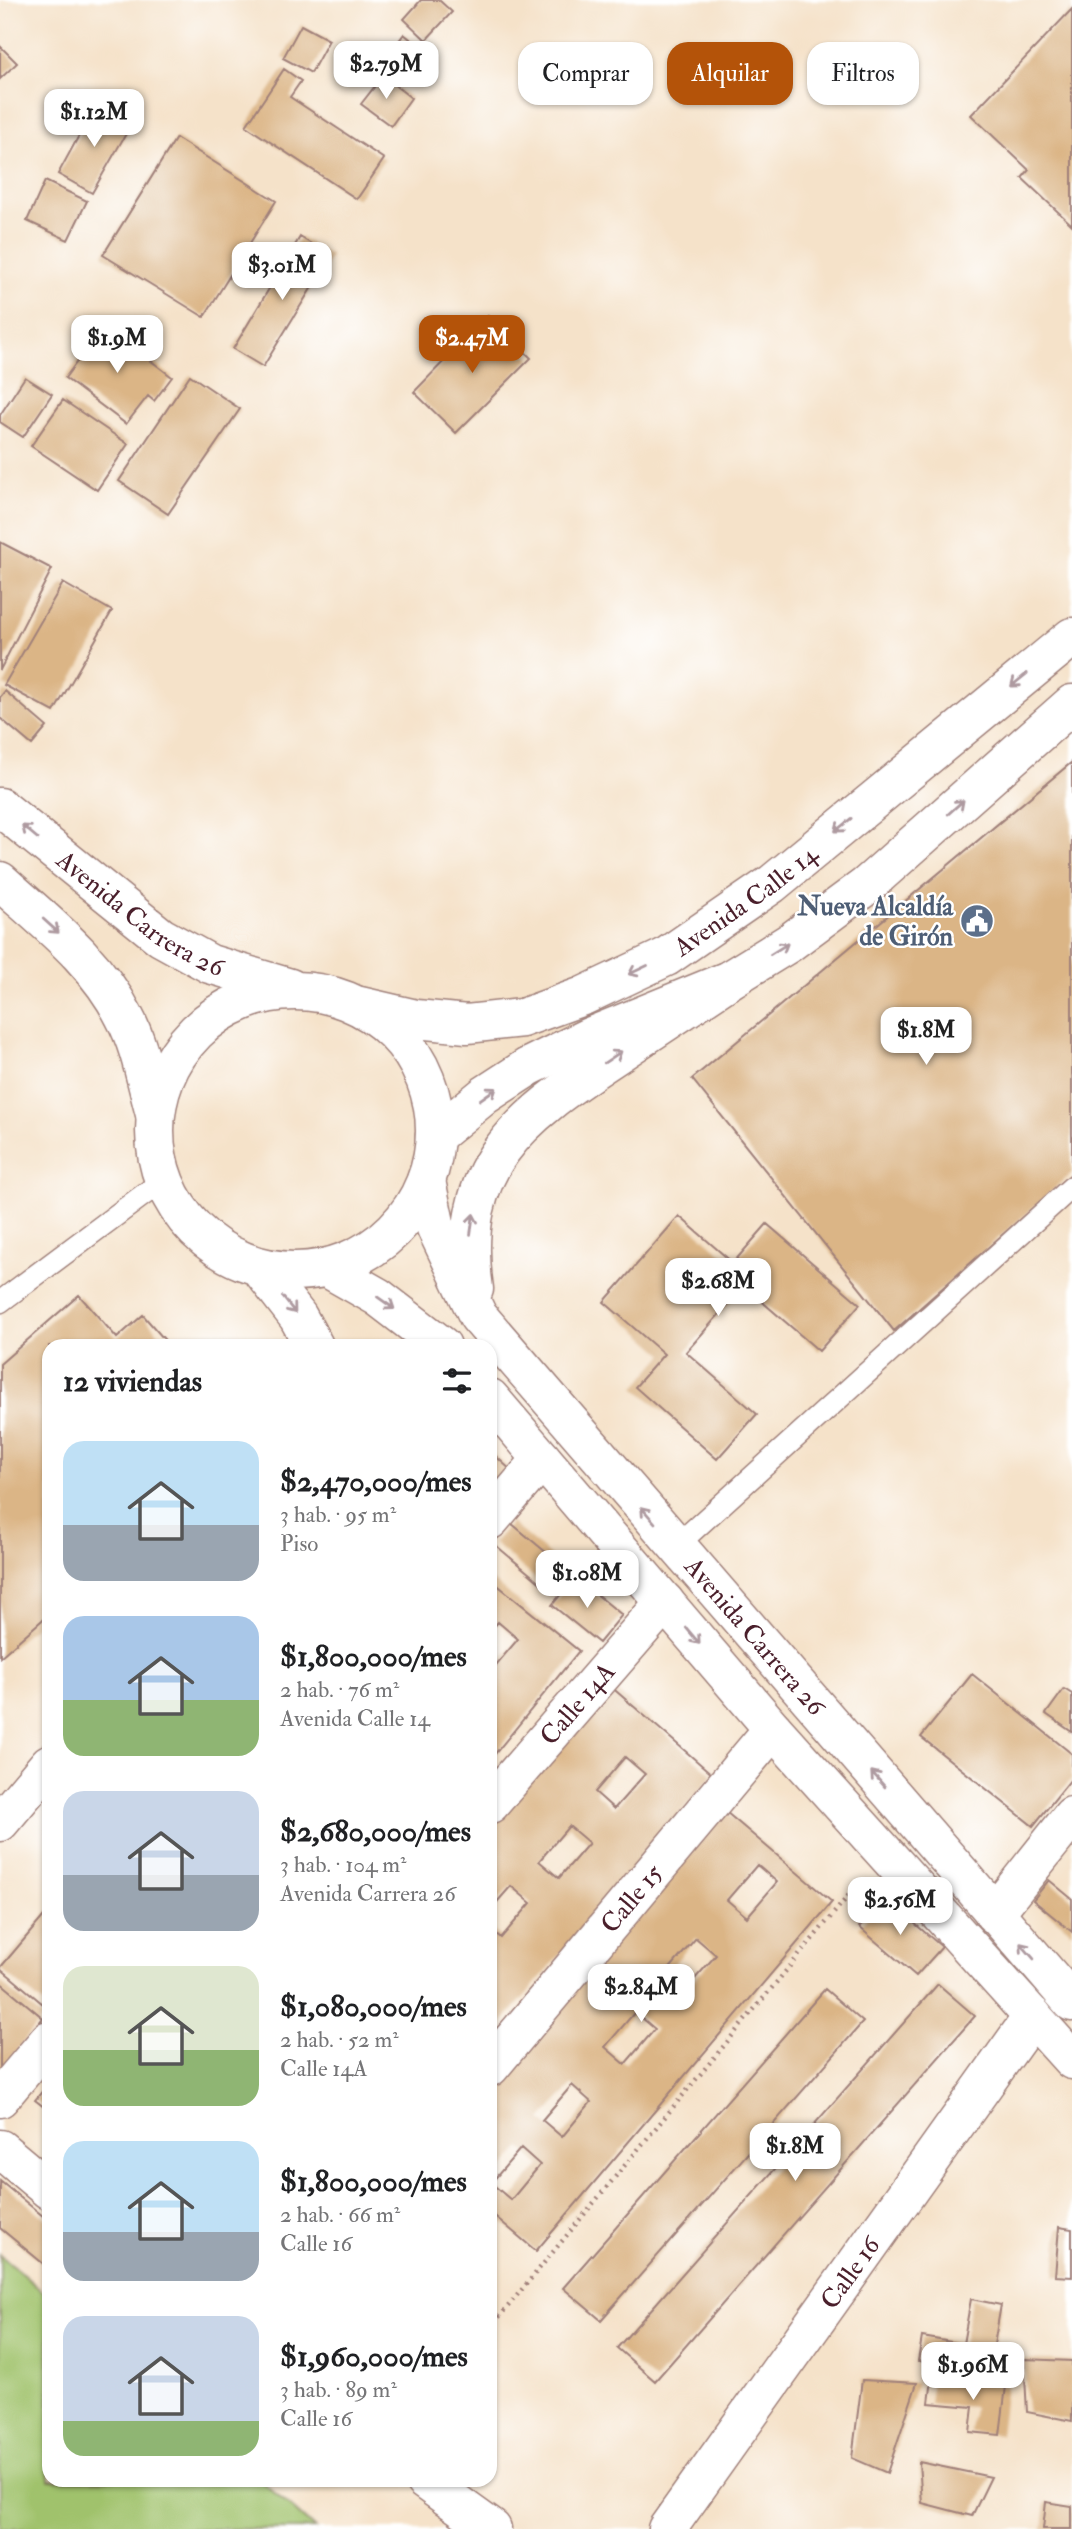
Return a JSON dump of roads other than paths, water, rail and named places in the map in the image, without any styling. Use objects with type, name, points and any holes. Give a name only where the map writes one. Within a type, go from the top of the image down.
[{"type":"main road","name":"Avenida Calle 14","points":[[360,1006],[416,1018],[467,1024],[522,1018],[583,996],[666,957],[772,884],[1072,637]]},
{"type":"main road","name":"Avenida Calle 14","points":[[435,1136],[485,1095],[528,1067],[589,1037],[729,980],[789,943],[866,886],[1072,704]]},
{"type":"main road","name":"Avenida Carrera 26","points":[[0,807],[161,937],[210,964],[296,990]]},
{"type":"main road","points":[[0,881],[71,944],[105,984],[125,1017],[155,1114]]},
{"type":"main road","points":[[478,1316],[468,1250],[473,1213],[485,1177],[510,1136],[566,1088],[729,980]]},
{"type":"main road","points":[[296,990],[329,994],[360,1006],[387,1024],[408,1047],[424,1074],[433,1104],[435,1136],[426,1181],[410,1210],[387,1236],[359,1255],[327,1268],[293,1272],[260,1268],[229,1255],[201,1236],[178,1211],[162,1181],[155,1147],[155,1114],[164,1081],[174,1061],[202,1025],[230,1006],[262,994],[296,990]]},
{"type":"main road","name":"Avenida Carrera 26","points":[[426,1181],[436,1228],[478,1316],[1072,2002]]},
{"type":"main road","points":[[260,1268],[298,1317],[310,1339]]},
{"type":"main road","points":[[327,1268],[378,1297],[433,1339]]},
{"type":"main road","name":"Avenida Carrera 26","points":[[497,1406],[773,1730],[1072,2060]]},
{"type":"main road","points":[[497,1512],[542,1459]]},
{"type":"main road","name":"Calle 14A","points":[[497,1796],[665,1602]]},
{"type":"main road","name":"Calle 15","points":[[497,2059],[773,1730]]},
{"type":"main road","points":[[0,1822],[42,1772]]},
{"type":"main road","points":[[994,1913],[1072,1816]]},
{"type":"main road","name":"Calle 16","points":[[667,2529],[1034,2016]]},
{"type":"main road","points":[[0,2098],[42,2048]]},
{"type":"main road","points":[[0,2149],[42,2184]]},
{"type":"main road","points":[[434,2487],[492,2529]]},
{"type":"lane","points":[[0,1302],[162,1181]]},
{"type":"lane","points":[[676,1546],[1072,1187]]},
{"type":"place","name":"Nueva Alcaldía de Girón","points":[[977,921]]}]
